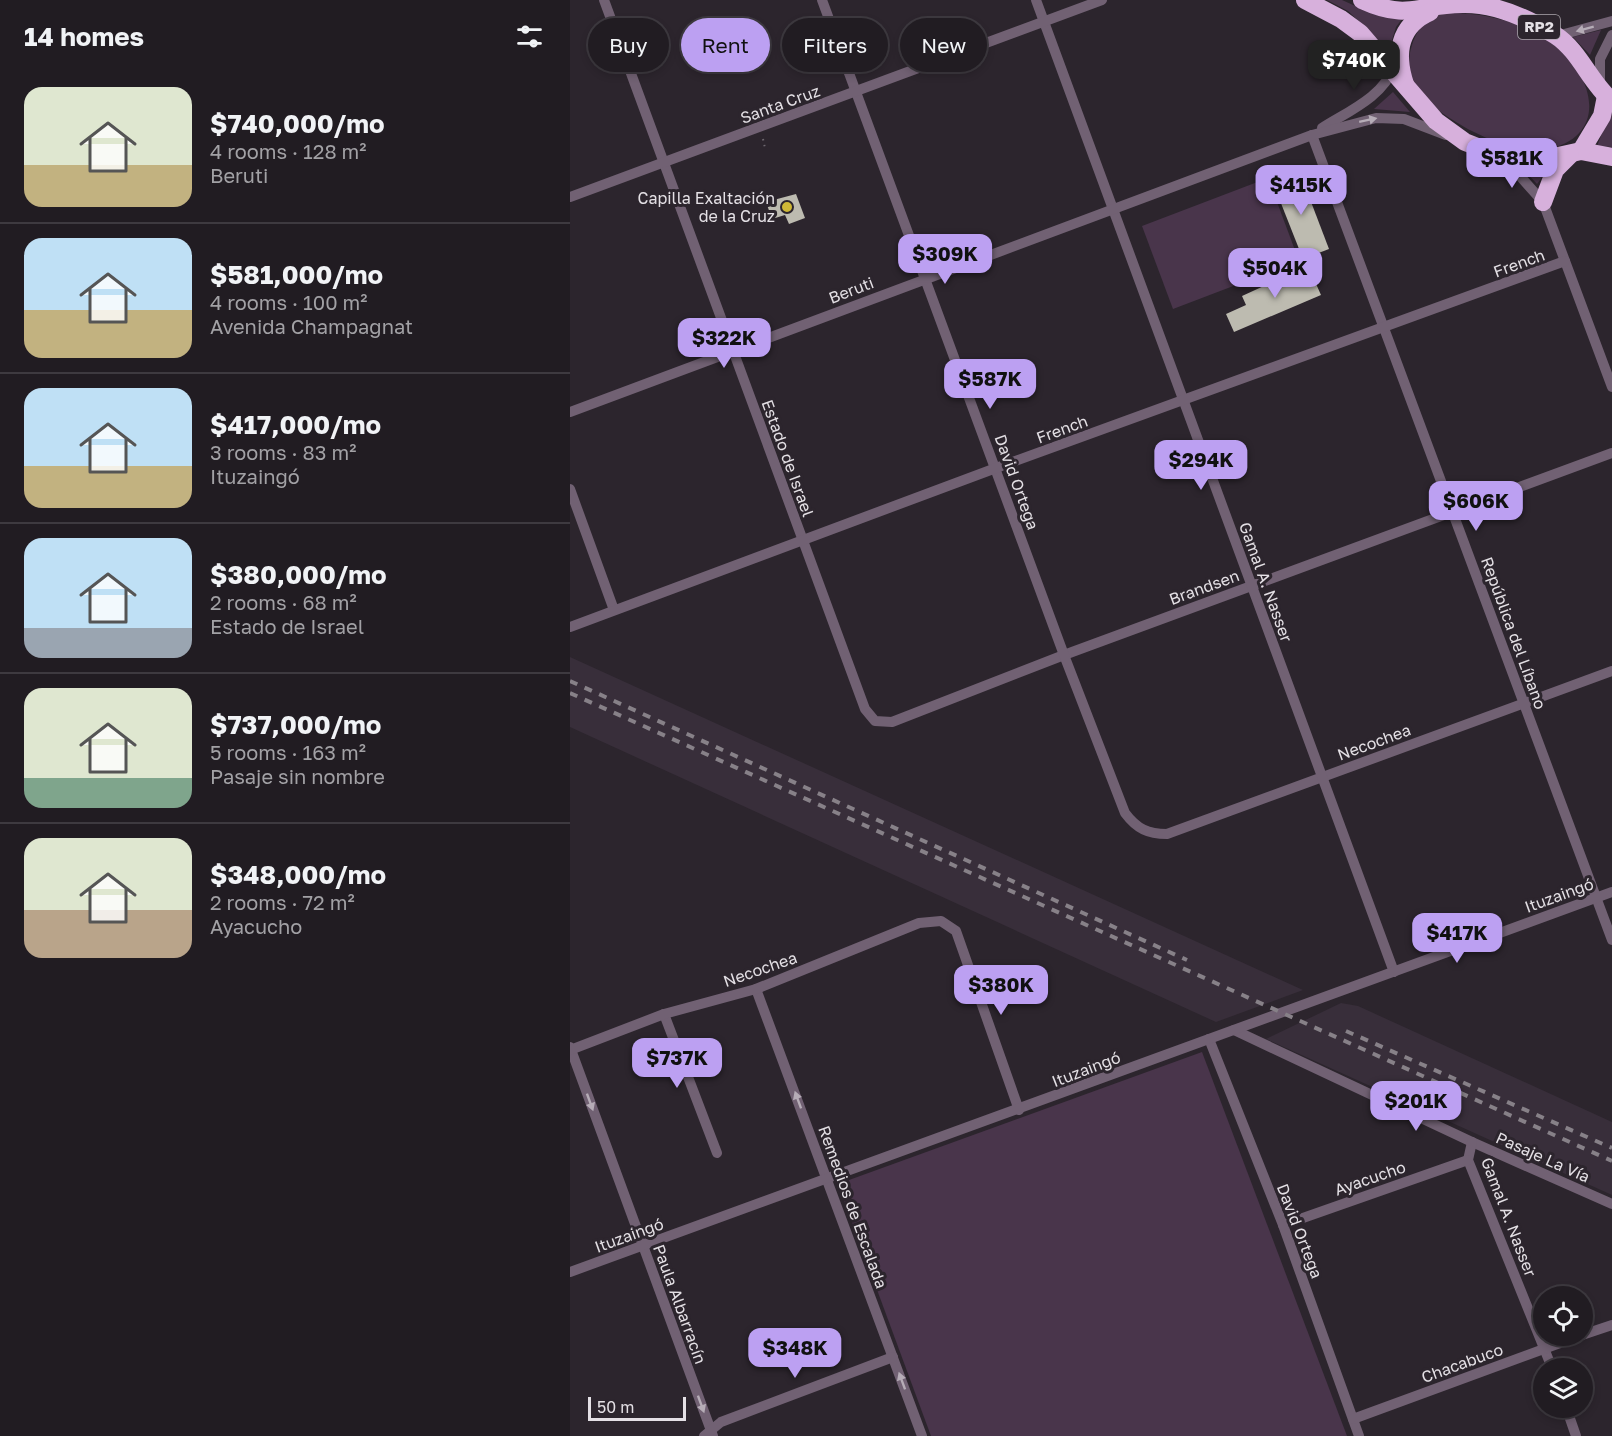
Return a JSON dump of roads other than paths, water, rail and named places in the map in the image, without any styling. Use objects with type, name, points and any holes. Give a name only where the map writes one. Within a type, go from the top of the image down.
[{"type":"highway","points":[[1305,0],[1341,19],[1359,33],[1436,121],[1466,142],[1503,157],[1531,162],[1576,153],[1612,157]]},
{"type":"highway","name":"RP2","points":[[1362,0],[1391,11],[1434,5],[1489,3],[1557,36],[1581,60],[1606,94]]},
{"type":"highway","name":"RP2","points":[[1399,48],[1410,24],[1434,5]]},
{"type":"highway","points":[[1399,48],[1400,68],[1407,88]]},
{"type":"highway","points":[[1543,202],[1555,170],[1576,153],[1602,116],[1606,94]]},
{"type":"street","name":"Estado de Israel","points":[[604,0],[865,710],[875,721]]},
{"type":"street","name":"David Ortega","points":[[822,0],[1064,655],[1125,813],[1134,825],[1145,832]]},
{"type":"street","name":"Gamal A. Nasser","points":[[1036,0],[1394,972]]},
{"type":"street","name":"Santa Cruz","points":[[570,197],[1102,0]]},
{"type":"street","points":[[1557,36],[1612,21]]},
{"type":"street","points":[[1606,94],[1600,59],[1612,35]]},
{"type":"street","name":"Beruti","points":[[1312,135],[1365,101],[1382,87],[1392,72],[1399,48]]},
{"type":"street","name":"Beruti","points":[[570,412],[1312,135],[1376,118],[1404,119],[1466,142]]},
{"type":"street","name":"República del Líbano","points":[[1312,135],[1612,940]]},
{"type":"street","points":[[1503,157],[1543,202],[1612,387]]},
{"type":"street","name":"French","points":[[570,627],[996,468],[1565,261]]},
{"type":"street","name":"Brandsen","points":[[875,721],[892,722],[1064,655],[1612,453]]},
{"type":"street","points":[[570,489],[614,610]]},
{"type":"street","name":"Necochea","points":[[1145,832],[1167,834],[1612,671]]},
{"type":"street","name":"Ituzaingó","points":[[570,1272],[1612,892]]},
{"type":"street","name":"Necochea","points":[[570,1049],[664,1014],[756,989],[919,923],[941,921],[956,931],[1019,1110]]},
{"type":"street","name":"Remedios de Escalada","points":[[756,989],[922,1436]]},
{"type":"street","points":[[664,1014],[717,1153]]},
{"type":"street","name":"Pasaje La Vía","points":[[1234,1030],[1472,1142],[1612,1204]]},
{"type":"street","name":"David Ortega","points":[[1209,1039],[1283,1224],[1359,1436]]},
{"type":"street","name":"Paula Albarracín","points":[[570,1049],[709,1434]]},
{"type":"street","name":"Gamal A. Nasser","points":[[1472,1142],[1468,1160],[1548,1358]]},
{"type":"street","name":"Ayacucho","points":[[1283,1224],[1468,1160]]},
{"type":"street","name":"Chacabuco","points":[[1593,1331],[1612,1325]]},
{"type":"street","name":"Chacabuco","points":[[1353,1419],[1551,1346]]},
{"type":"street","points":[[709,1434],[721,1422],[893,1357]]},
{"type":"street","points":[[1570,1418],[1576,1436]]},
{"type":"railway","points":[[570,681],[1187,960]]},
{"type":"railway","points":[[570,693],[1612,1161]]},
{"type":"railway","points":[[1346,1031],[1612,1148]]},
{"type":"place","name":"Capilla Exaltación de la Cruz","points":[[787,207]]}]
